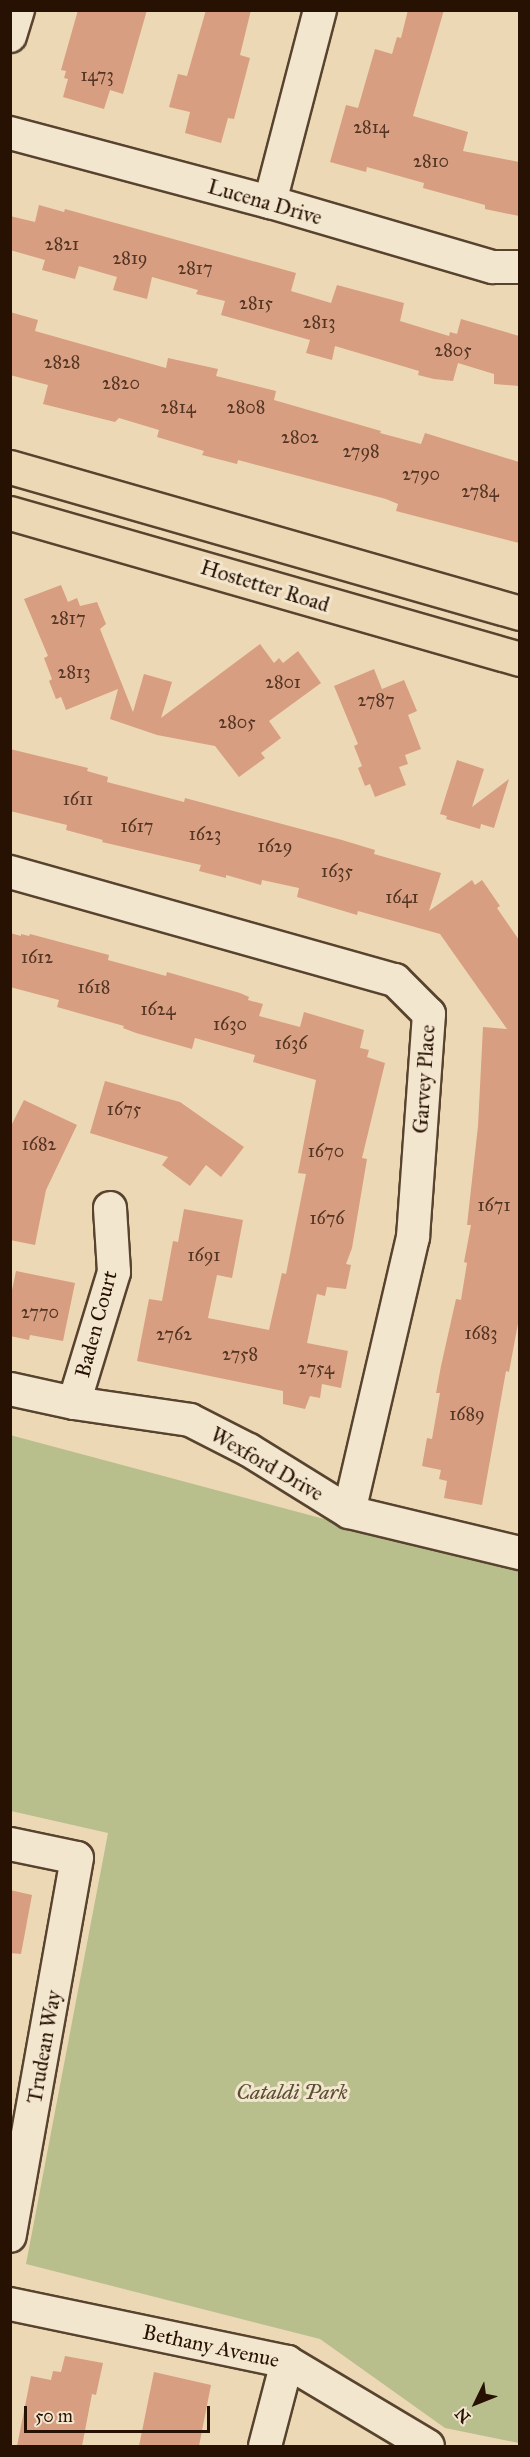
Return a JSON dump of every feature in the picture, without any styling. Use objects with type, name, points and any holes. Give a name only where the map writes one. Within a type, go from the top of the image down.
[{"type":"main road","name":"Hostetter Road","points":[[10,467],[519,613]]},
{"type":"main road","name":"Hostetter Road","points":[[10,513],[519,659]]},
{"type":"street","points":[[10,36],[18,10]]},
{"type":"street","points":[[270,202],[321,10]]},
{"type":"street","name":"Lucena Drive","points":[[10,133],[270,202],[493,267],[519,267]]},
{"type":"street","name":"Garvey Place","points":[[10,872],[395,980],[429,1014],[413,1237],[349,1512]]},
{"type":"street","name":"Baden Court","points":[[74,1403],[114,1272],[110,1208]]},
{"type":"street","name":"Wexford Drive","points":[[10,1389],[74,1403],[190,1420],[249,1450],[349,1512],[519,1552]]},
{"type":"street","name":"Trudean Way","points":[[10,1844],[77,1858],[10,2236]]},
{"type":"street","name":"Bethany Avenue","points":[[10,2304],[287,2362],[428,2446]]},
{"type":"street","points":[[266,2446],[287,2362]]},
{"type":"green space","name":"Cataldi Park","points":[[10,1435],[519,1571],[519,2443],[445,2428],[320,2339],[26,2264],[108,1833],[11,1811]]},
{"type":"building","points":[[78,10],[147,10],[123,94],[110,90],[104,109],[63,97],[68,79],[64,78],[66,71],[61,70]]},
{"type":"building","points":[[206,10],[251,10],[240,55],[250,58],[234,119],[228,118],[221,143],[185,133],[190,112],[169,107],[178,74],[187,76]]},
{"type":"building","points":[[408,10],[444,10],[413,116],[468,132],[463,151],[519,162],[519,216],[485,209],[485,205],[423,188],[424,183],[367,167],[366,172],[330,162],[346,105],[358,108],[375,49],[392,54],[397,37],[401,38]]},
{"type":"building","points":[[39,205],[64,212],[65,209],[296,273],[291,291],[331,303],[337,285],[404,303],[400,321],[449,336],[450,332],[457,334],[461,319],[519,336],[519,386],[494,384],[494,374],[458,363],[453,381],[418,375],[419,371],[335,346],[332,360],[306,353],[310,340],[221,315],[225,301],[196,294],[198,290],[152,277],[147,299],[113,290],[117,277],[79,266],[75,279],[42,270],[45,260],[10,250],[10,216],[35,222]]},
{"type":"building","points":[[10,312],[38,320],[35,331],[166,368],[168,358],[218,369],[216,376],[276,391],[274,400],[381,431],[380,433],[421,444],[425,433],[519,462],[519,543],[396,511],[398,504],[386,499],[238,460],[237,464],[202,455],[204,451],[157,437],[159,430],[119,418],[115,422],[43,404],[48,385],[10,375]]},
{"type":"building","points":[[61,585],[68,602],[77,598],[80,606],[97,602],[106,624],[100,629],[133,712],[144,674],[172,682],[161,718],[260,644],[274,663],[279,658],[283,663],[298,651],[321,683],[269,721],[281,738],[261,753],[265,758],[239,777],[215,746],[157,735],[110,719],[118,689],[66,710],[61,697],[56,699],[49,681],[52,679],[44,658],[48,656],[24,599]]},
{"type":"building","points":[[374,669],[382,689],[404,680],[417,711],[408,715],[421,749],[405,755],[408,764],[399,767],[406,785],[375,797],[370,784],[365,786],[358,768],[362,766],[354,746],[358,744],[334,686]]},
{"type":"building","points":[[10,749],[88,768],[87,771],[108,777],[107,782],[184,802],[185,798],[342,840],[375,850],[374,854],[441,873],[429,911],[472,880],[475,885],[482,880],[500,906],[497,908],[519,940],[519,1318],[509,1372],[506,1371],[482,1505],[444,1498],[447,1481],[439,1479],[441,1470],[422,1466],[427,1438],[432,1439],[440,1393],[436,1393],[441,1366],[456,1299],[461,1300],[467,1263],[464,1262],[471,1225],[467,1225],[478,1126],[483,1027],[507,1029],[440,934],[358,911],[357,915],[297,897],[299,888],[262,880],[261,885],[226,875],[226,878],[199,871],[201,865],[102,842],[103,840],[66,830],[67,825],[10,811]]},
{"type":"building","points":[[457,760],[484,769],[472,807],[509,779],[494,828],[481,824],[480,829],[446,819],[447,816],[440,814]]},
{"type":"building","points":[[10,933],[21,936],[21,934],[29,936],[30,934],[109,955],[108,960],[166,976],[167,972],[240,993],[249,997],[248,1000],[263,1004],[259,1016],[300,1027],[304,1012],[364,1030],[360,1048],[369,1050],[367,1057],[385,1063],[362,1158],[367,1159],[352,1248],[346,1264],[351,1265],[346,1289],[327,1287],[325,1296],[317,1294],[307,1343],[348,1351],[341,1388],[322,1384],[320,1398],[310,1396],[305,1409],[283,1404],[283,1391],[137,1361],[149,1299],[162,1301],[173,1241],[178,1242],[184,1209],[243,1220],[232,1278],[217,1275],[208,1318],[269,1330],[282,1273],[286,1274],[306,1174],[298,1173],[316,1080],[253,1062],[255,1055],[195,1038],[192,1049],[136,1033],[123,1028],[124,1026],[57,1007],[59,1000],[10,987]]},
{"type":"building","points":[[105,1081],[180,1102],[244,1147],[221,1177],[206,1165],[190,1186],[162,1165],[168,1157],[90,1133]]},
{"type":"building","points":[[24,1100],[77,1125],[46,1190],[35,1245],[10,1240],[10,1128]]},
{"type":"building","points":[[16,1271],[75,1283],[63,1341],[30,1335],[29,1340],[10,1336],[10,1300]]},
{"type":"building","points":[[10,1890],[32,1895],[21,1954],[10,1953]]},
{"type":"building","points":[[65,2356],[103,2363],[96,2395],[92,2394],[82,2446],[17,2446],[31,2376],[51,2380],[53,2371],[61,2372]]},
{"type":"building","points":[[154,2372],[211,2385],[199,2446],[139,2446]]}]
